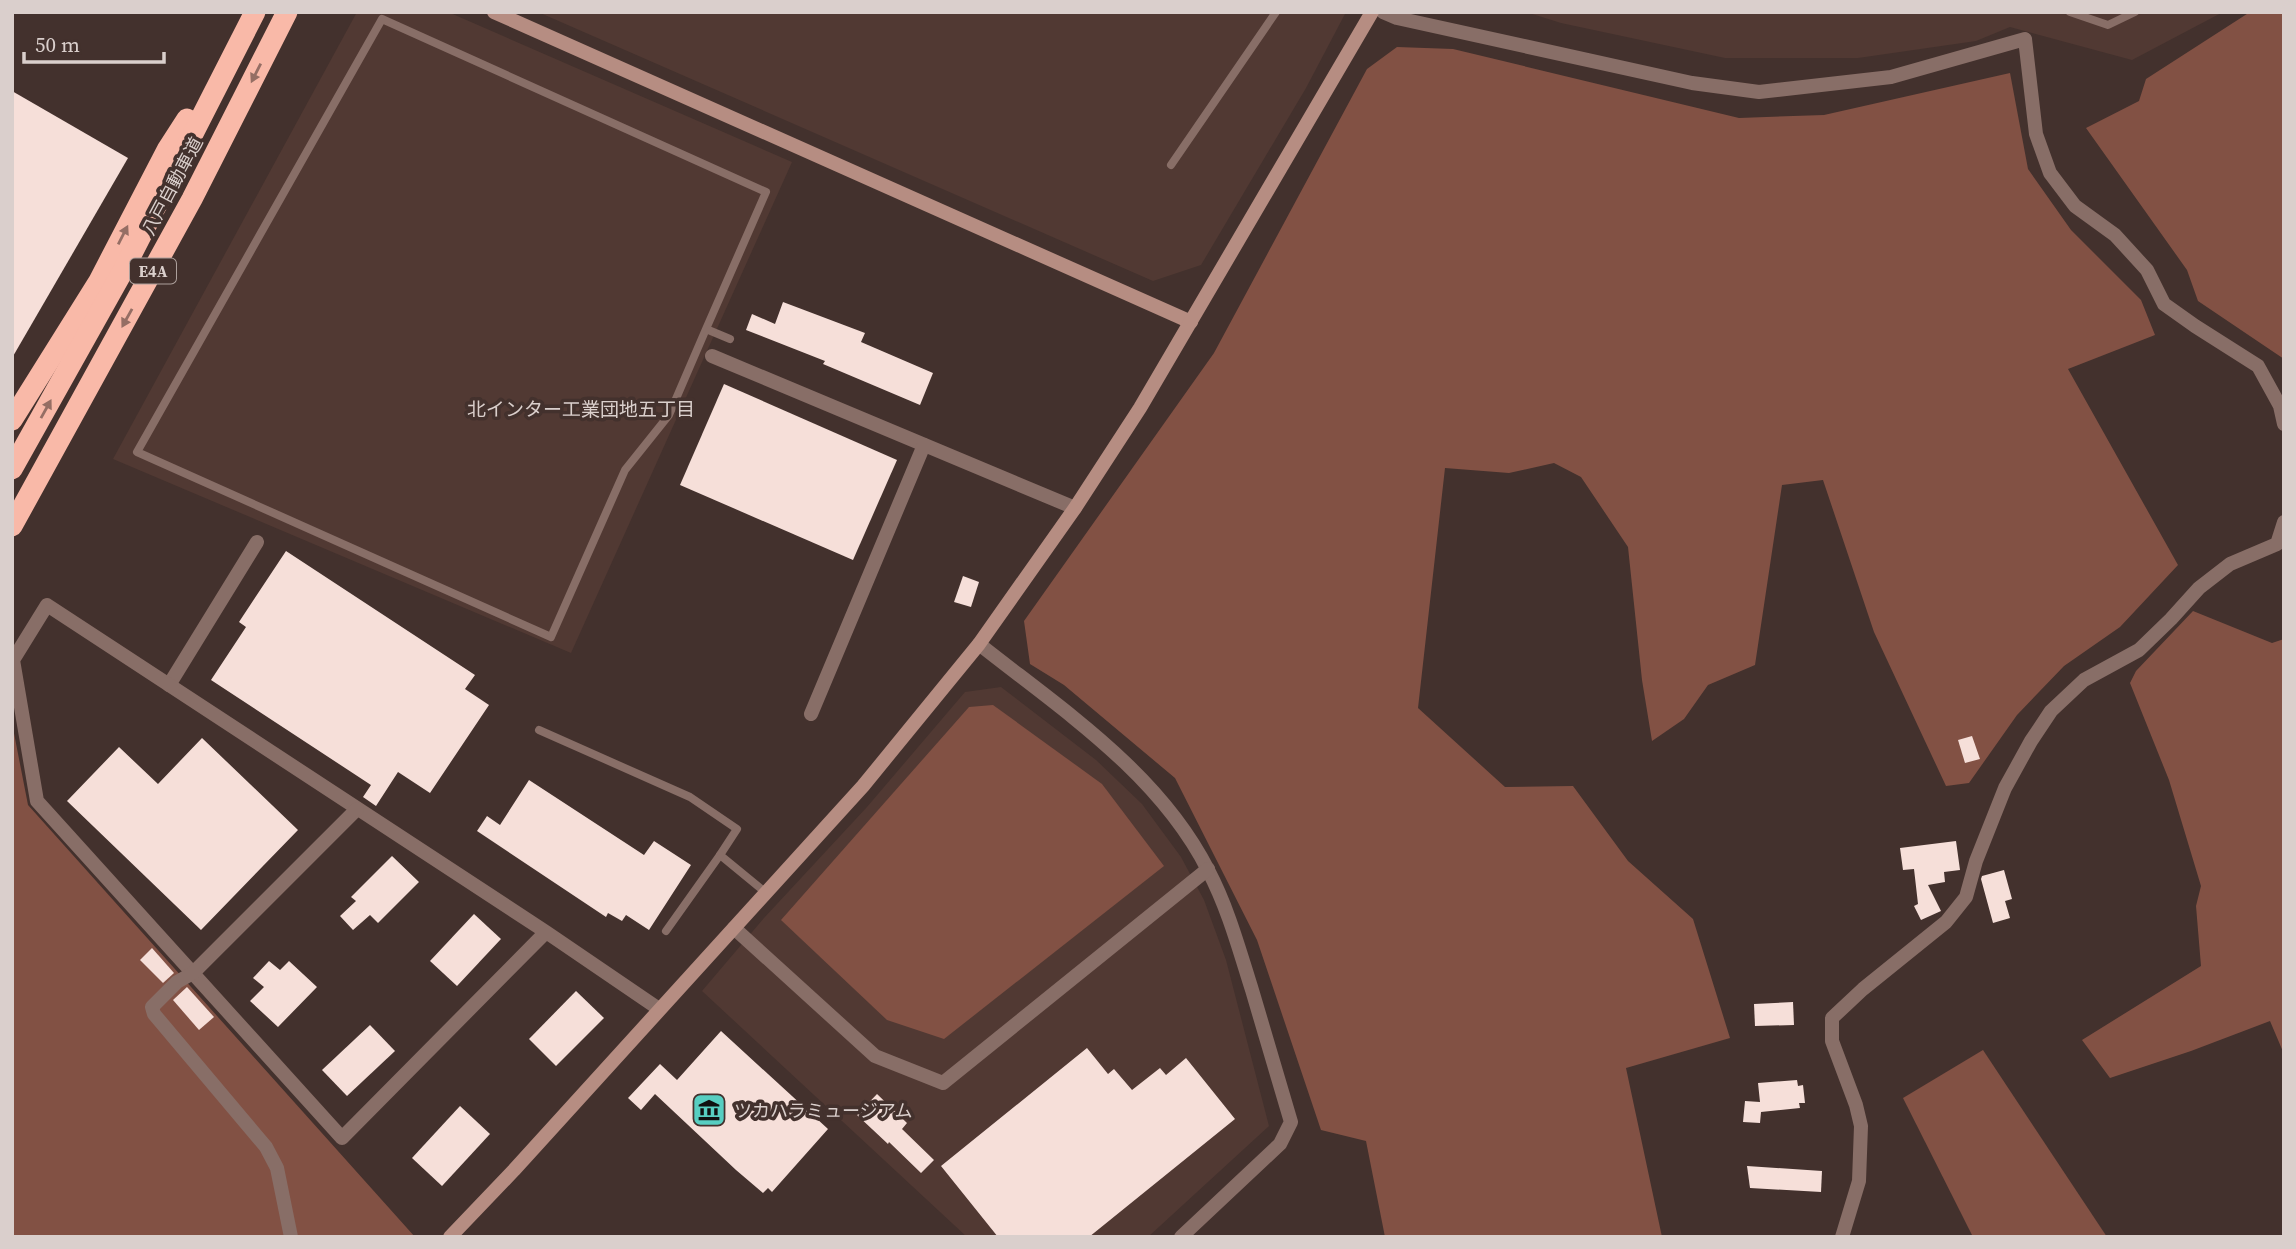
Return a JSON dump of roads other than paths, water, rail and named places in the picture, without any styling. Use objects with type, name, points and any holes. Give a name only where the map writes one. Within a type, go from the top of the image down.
[{"type":"highway","name":"八戸自動車道","points":[[12,526],[192,199],[287,12]]},
{"type":"highway","name":"八戸自動車道","points":[[12,469],[124,269],[253,16]]},
{"type":"highway","points":[[12,420],[99,281],[167,150],[253,16]]},
{"type":"street","points":[[494,12],[1191,322]]},
{"type":"street","points":[[450,1237],[863,786],[979,644],[1075,509],[1140,408],[1372,12]]},
{"type":"street","points":[[1383,12],[1397,18],[1692,83],[1759,92],[1891,77],[2025,39],[2036,134],[2050,173],[2075,206],[2115,234],[2147,270],[2164,304],[2258,366],[2280,406],[2284,424]]},
{"type":"street","points":[[712,356],[1075,509]]},
{"type":"street","points":[[811,714],[925,445]]},
{"type":"street","points":[[1842,1237],[1859,1181],[1861,1126],[1832,1041],[1832,1018],[1863,989],[1946,922],[1966,897],[1976,861],[2005,788],[2051,711],[2084,680],[2139,650],[2199,588],[2230,564],[2277,544],[2284,522]]},
{"type":"street","points":[[169,685],[257,542]]},
{"type":"street","points":[[546,932],[342,1139],[37,801],[13,660],[47,605],[546,932],[659,1009]]},
{"type":"street","points":[[979,644],[1126,764],[1183,829],[1208,869],[1232,925],[1291,1122],[1280,1144],[1181,1237]]},
{"type":"street","points":[[291,1237],[277,1168],[267,1147],[154,1014],[152,1007],[177,982],[193,973],[356,809]]},
{"type":"street","points":[[734,928],[874,1056],[943,1083],[1208,869]]},
{"type":"lane","points":[[1171,165],[1276,12]]},
{"type":"lane","points":[[2072,13],[2108,25],[2135,12]]},
{"type":"lane","points":[[382,19],[766,192],[706,329],[668,415],[625,470],[551,637],[136,452],[382,19]]},
{"type":"lane","points":[[706,329],[730,339]]},
{"type":"lane","points":[[539,730],[690,797],[737,829],[666,931]]},
{"type":"lane","points":[[720,855],[765,892]]},
{"type":"place","name":"ツカハラミュージアム","points":[[709,1110]]},
{"type":"district","name":"北インター工業団地五丁目","points":[[581,409]]}]
